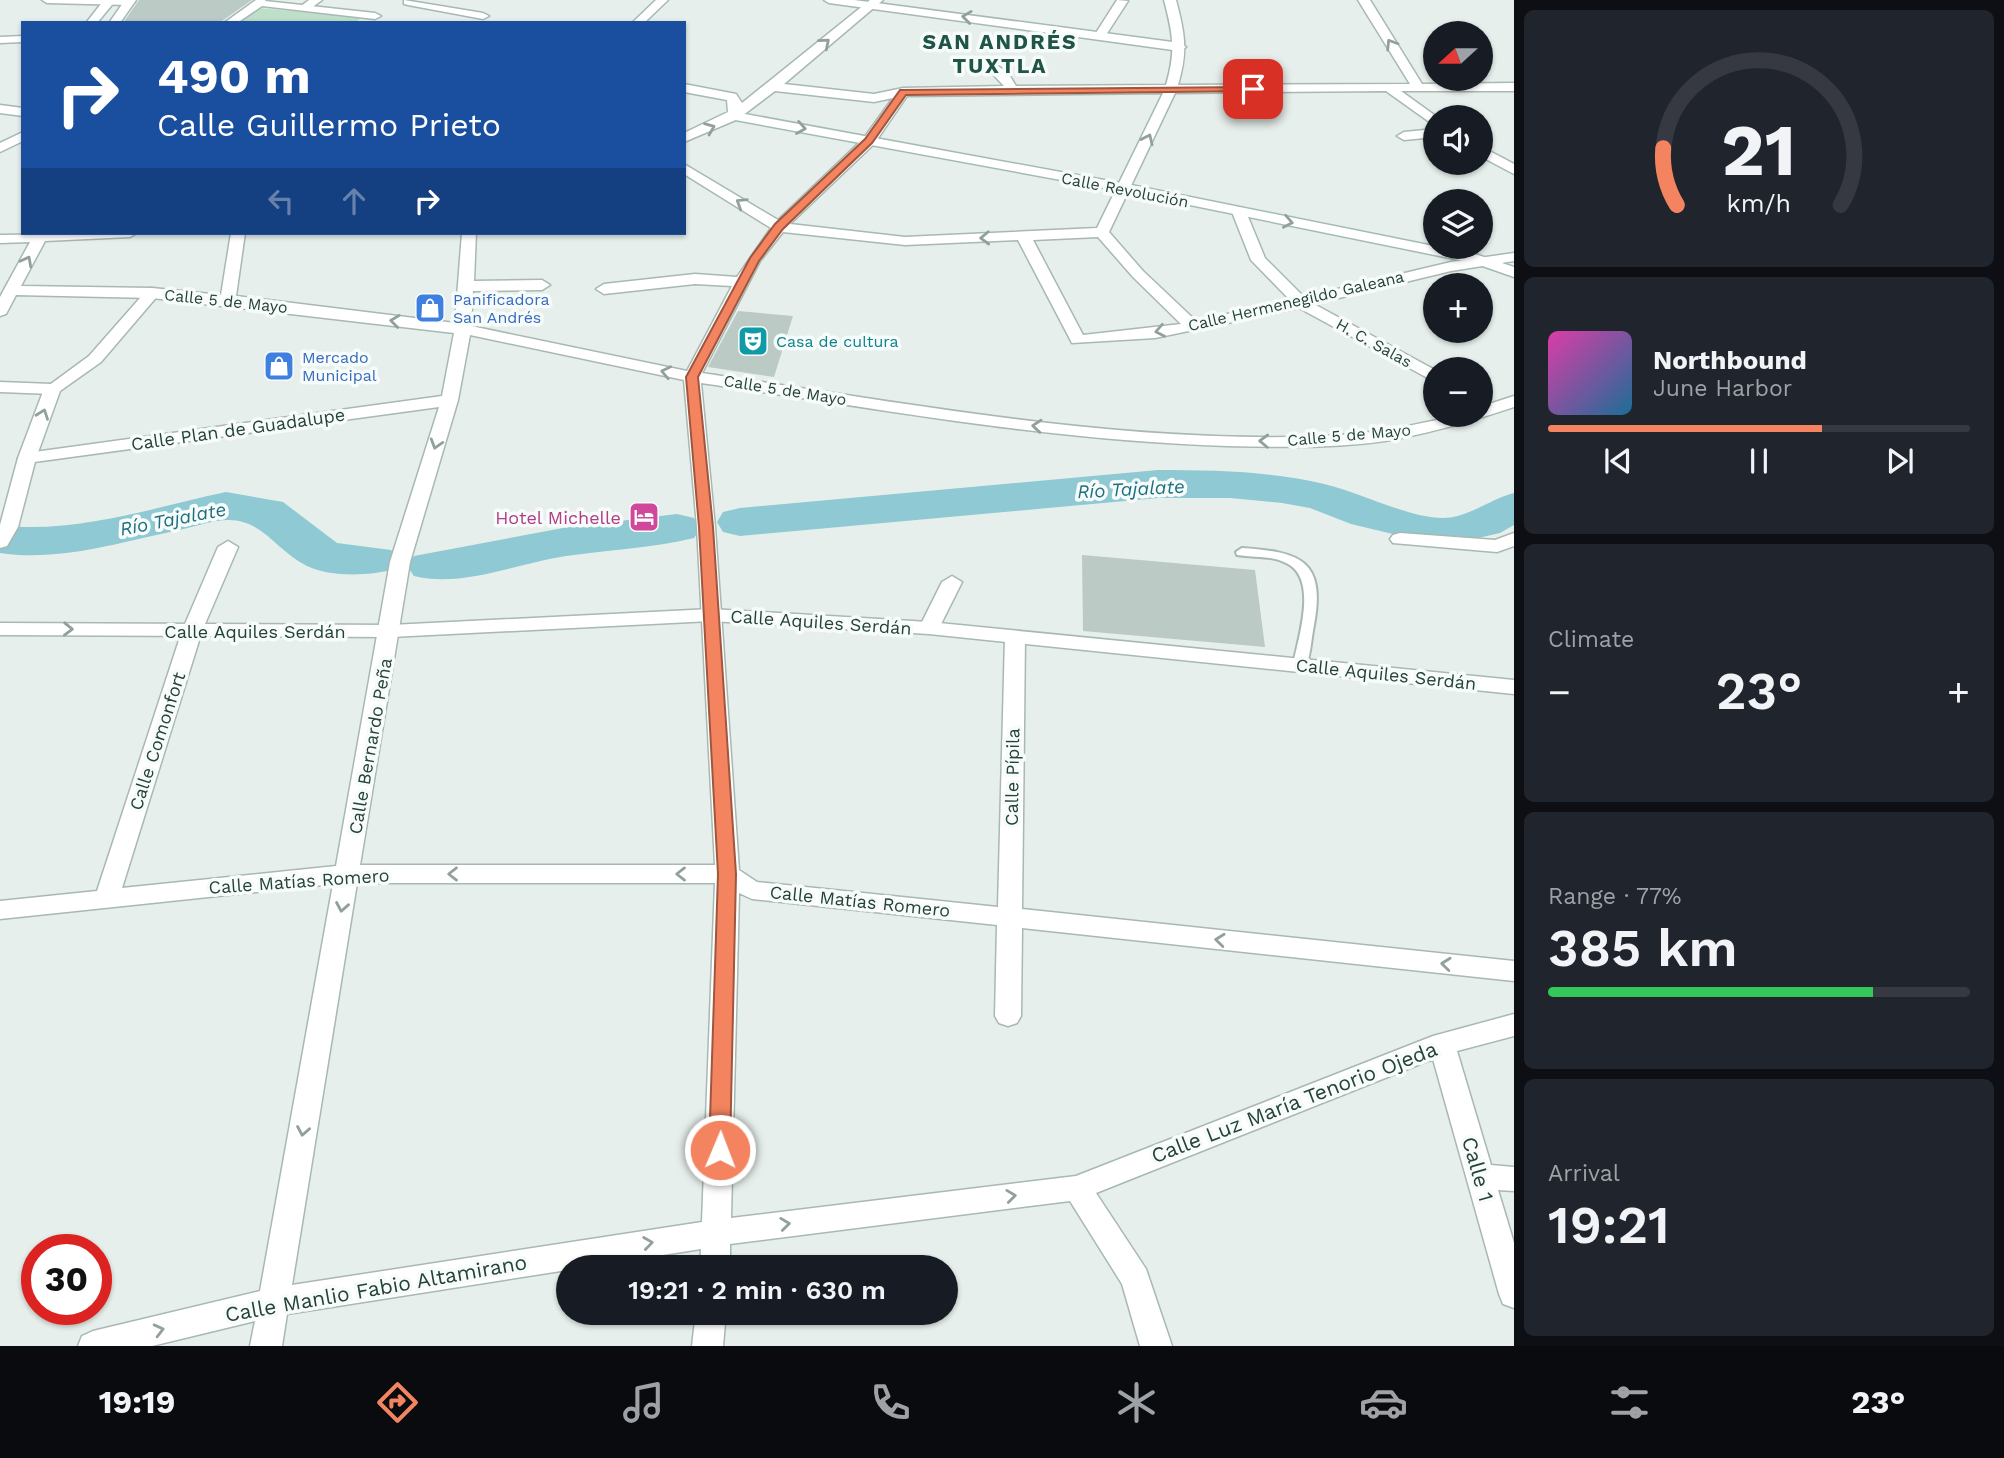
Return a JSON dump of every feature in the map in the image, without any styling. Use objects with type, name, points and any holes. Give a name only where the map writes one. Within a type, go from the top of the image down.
[{"type":"street","points":[[47,0],[130,1]]},
{"type":"street","points":[[639,21],[663,0]]},
{"type":"street","points":[[829,0],[873,3],[1180,47]]},
{"type":"street","points":[[1102,232],[1126,188],[1171,89],[1180,58],[1180,47],[1170,0]]},
{"type":"street","points":[[1364,0],[1419,89]]},
{"type":"street","points":[[93,21],[110,1]]},
{"type":"street","points":[[115,21],[130,1]]},
{"type":"street","points":[[232,21],[261,1],[483,16]]},
{"type":"street","points":[[1100,36],[1122,1]]},
{"type":"street","points":[[686,137],[734,116],[757,100],[873,3]]},
{"type":"street","points":[[0,40],[21,39]]},
{"type":"street","points":[[989,64],[1004,76],[1012,90]]},
{"type":"street","points":[[774,87],[874,98],[903,92],[1012,90],[1514,87]]},
{"type":"street","points":[[686,88],[757,100]]},
{"type":"street","points":[[1390,89],[1423,113]]},
{"type":"street","points":[[716,1255],[727,874],[711,615],[692,377],[754,260],[779,227],[869,141],[903,92]]},
{"type":"street","points":[[720,93],[732,97],[736,104],[734,116]]},
{"type":"street","points":[[0,109],[21,112]]},
{"type":"street","name":"Calle Revolución","points":[[734,116],[1126,188],[1423,248]]},
{"type":"street","points":[[1404,136],[1423,134]]},
{"type":"street","points":[[0,148],[21,137]]},
{"type":"street","points":[[1493,158],[1514,170]]},
{"type":"street","points":[[686,169],[779,227],[905,241],[1102,232]]},
{"type":"street","name":"H. C. Salas","points":[[1239,212],[1258,260],[1300,302],[1423,370]]},
{"type":"street","points":[[1102,232],[1138,274],[1191,325]]},
{"type":"street","points":[[0,239],[33,235]]},
{"type":"street","points":[[0,311],[40,235]]},
{"type":"street","points":[[228,300],[238,235]]},
{"type":"street","name":"Calle Bernardo Peña","points":[[266,1346],[391,631],[400,562],[450,400],[463,329],[468,286],[469,235]]},
{"type":"street","name":"Calle Hermenegildo Galeana","points":[[1024,237],[1077,340],[1119,339],[1191,325],[1478,259]]},
{"type":"street","name":"Calle Hermenegildo Galeana","points":[[1493,258],[1514,257]]},
{"type":"street","name":"Calle Revolución","points":[[1478,259],[1514,272]]},
{"type":"street","points":[[604,289],[695,279],[743,282]]},
{"type":"street","points":[[468,286],[542,285]]},
{"type":"street","name":"Calle 5 de Mayo","points":[[12,290],[152,293],[463,329],[692,377],[1019,424],[1172,439],[1326,440],[1395,434],[1423,426]]},
{"type":"street","points":[[5,534],[27,458],[52,389],[94,359],[152,293]]},
{"type":"street","points":[[0,387],[52,389]]},
{"type":"street","name":"Calle Plan de Guadalupe","points":[[27,458],[450,400]]},
{"type":"street","name":"Calle 5 de Mayo","points":[[1493,407],[1514,401]]},
{"type":"street","points":[[1400,538],[1506,542],[1514,561]]},
{"type":"street","name":"Calle Comonfort","points":[[107,898],[192,631],[228,547]]},
{"type":"street","points":[[929,628],[952,582]]},
{"type":"street","name":"Calle Aquiles Serdán","points":[[0,629],[391,631],[711,615],[929,628],[1514,687]]},
{"type":"street","name":"Calle Pípila","points":[[1008,1016],[1015,637]]},
{"type":"street","name":"Calle Matías Romero","points":[[0,910],[348,874],[727,874],[752,890],[1514,971]]},
{"type":"street","name":"Calle Luz María Tenorio Ojeda","points":[[1077,1188],[1442,1044],[1514,1025]]},
{"type":"street","name":"Calle 1","points":[[1442,1044],[1514,1294]]},
{"type":"street","points":[[1480,1176],[1514,1179]]},
{"type":"street","points":[[1077,1188],[1135,1279],[1156,1346]]},
{"type":"street","name":"Calle Manlio Fabio Altamirano","points":[[93,1346],[273,1302],[438,1274],[717,1233],[1077,1188]]},
{"type":"street","points":[[708,1346],[710,1325]]},
{"type":"lane","points":[[1242,552],[1285,555],[1301,565],[1310,576],[1313,590],[1300,665]]},
{"type":"green space","points":[[258,8],[362,17],[357,21],[241,21]]},
{"type":"building","points":[[139,0],[252,0],[222,21],[124,21]]},
{"type":"building","name":"Casa de cultura","points":[[738,311],[793,316],[774,377],[708,367]]},
{"type":"building","points":[[1082,555],[1255,570],[1265,647],[1083,631]]},
{"type":"waterway","name":"Río Tajalate","points":[[740,522],[1158,484],[1230,484],[1282,489],[1322,497],[1367,514],[1443,532],[1483,523],[1514,507]]},
{"type":"waterway","name":"Río Tajalate","points":[[0,539],[27,543],[79,537],[226,506],[267,512],[324,556],[374,560]]},
{"type":"waterway","name":"Río Tajalate","points":[[431,566],[500,556],[563,542],[677,528]]},
{"type":"place","name":"Panificadora San Andrés","points":[[430,308]]},
{"type":"place","name":"Casa de cultura","points":[[753,341]]},
{"type":"place","name":"Mercado Municipal","points":[[279,366]]},
{"type":"place","name":"Hotel Michelle","points":[[644,517]]},
{"type":"district","name":"SAN ANDRÉS TUXTLA","points":[[1000,53]]},
{"type":"route","points":[[720,1150],[727,874],[706,527],[692,377],[754,260],[779,227],[869,141],[903,92],[1253,89]]}]
